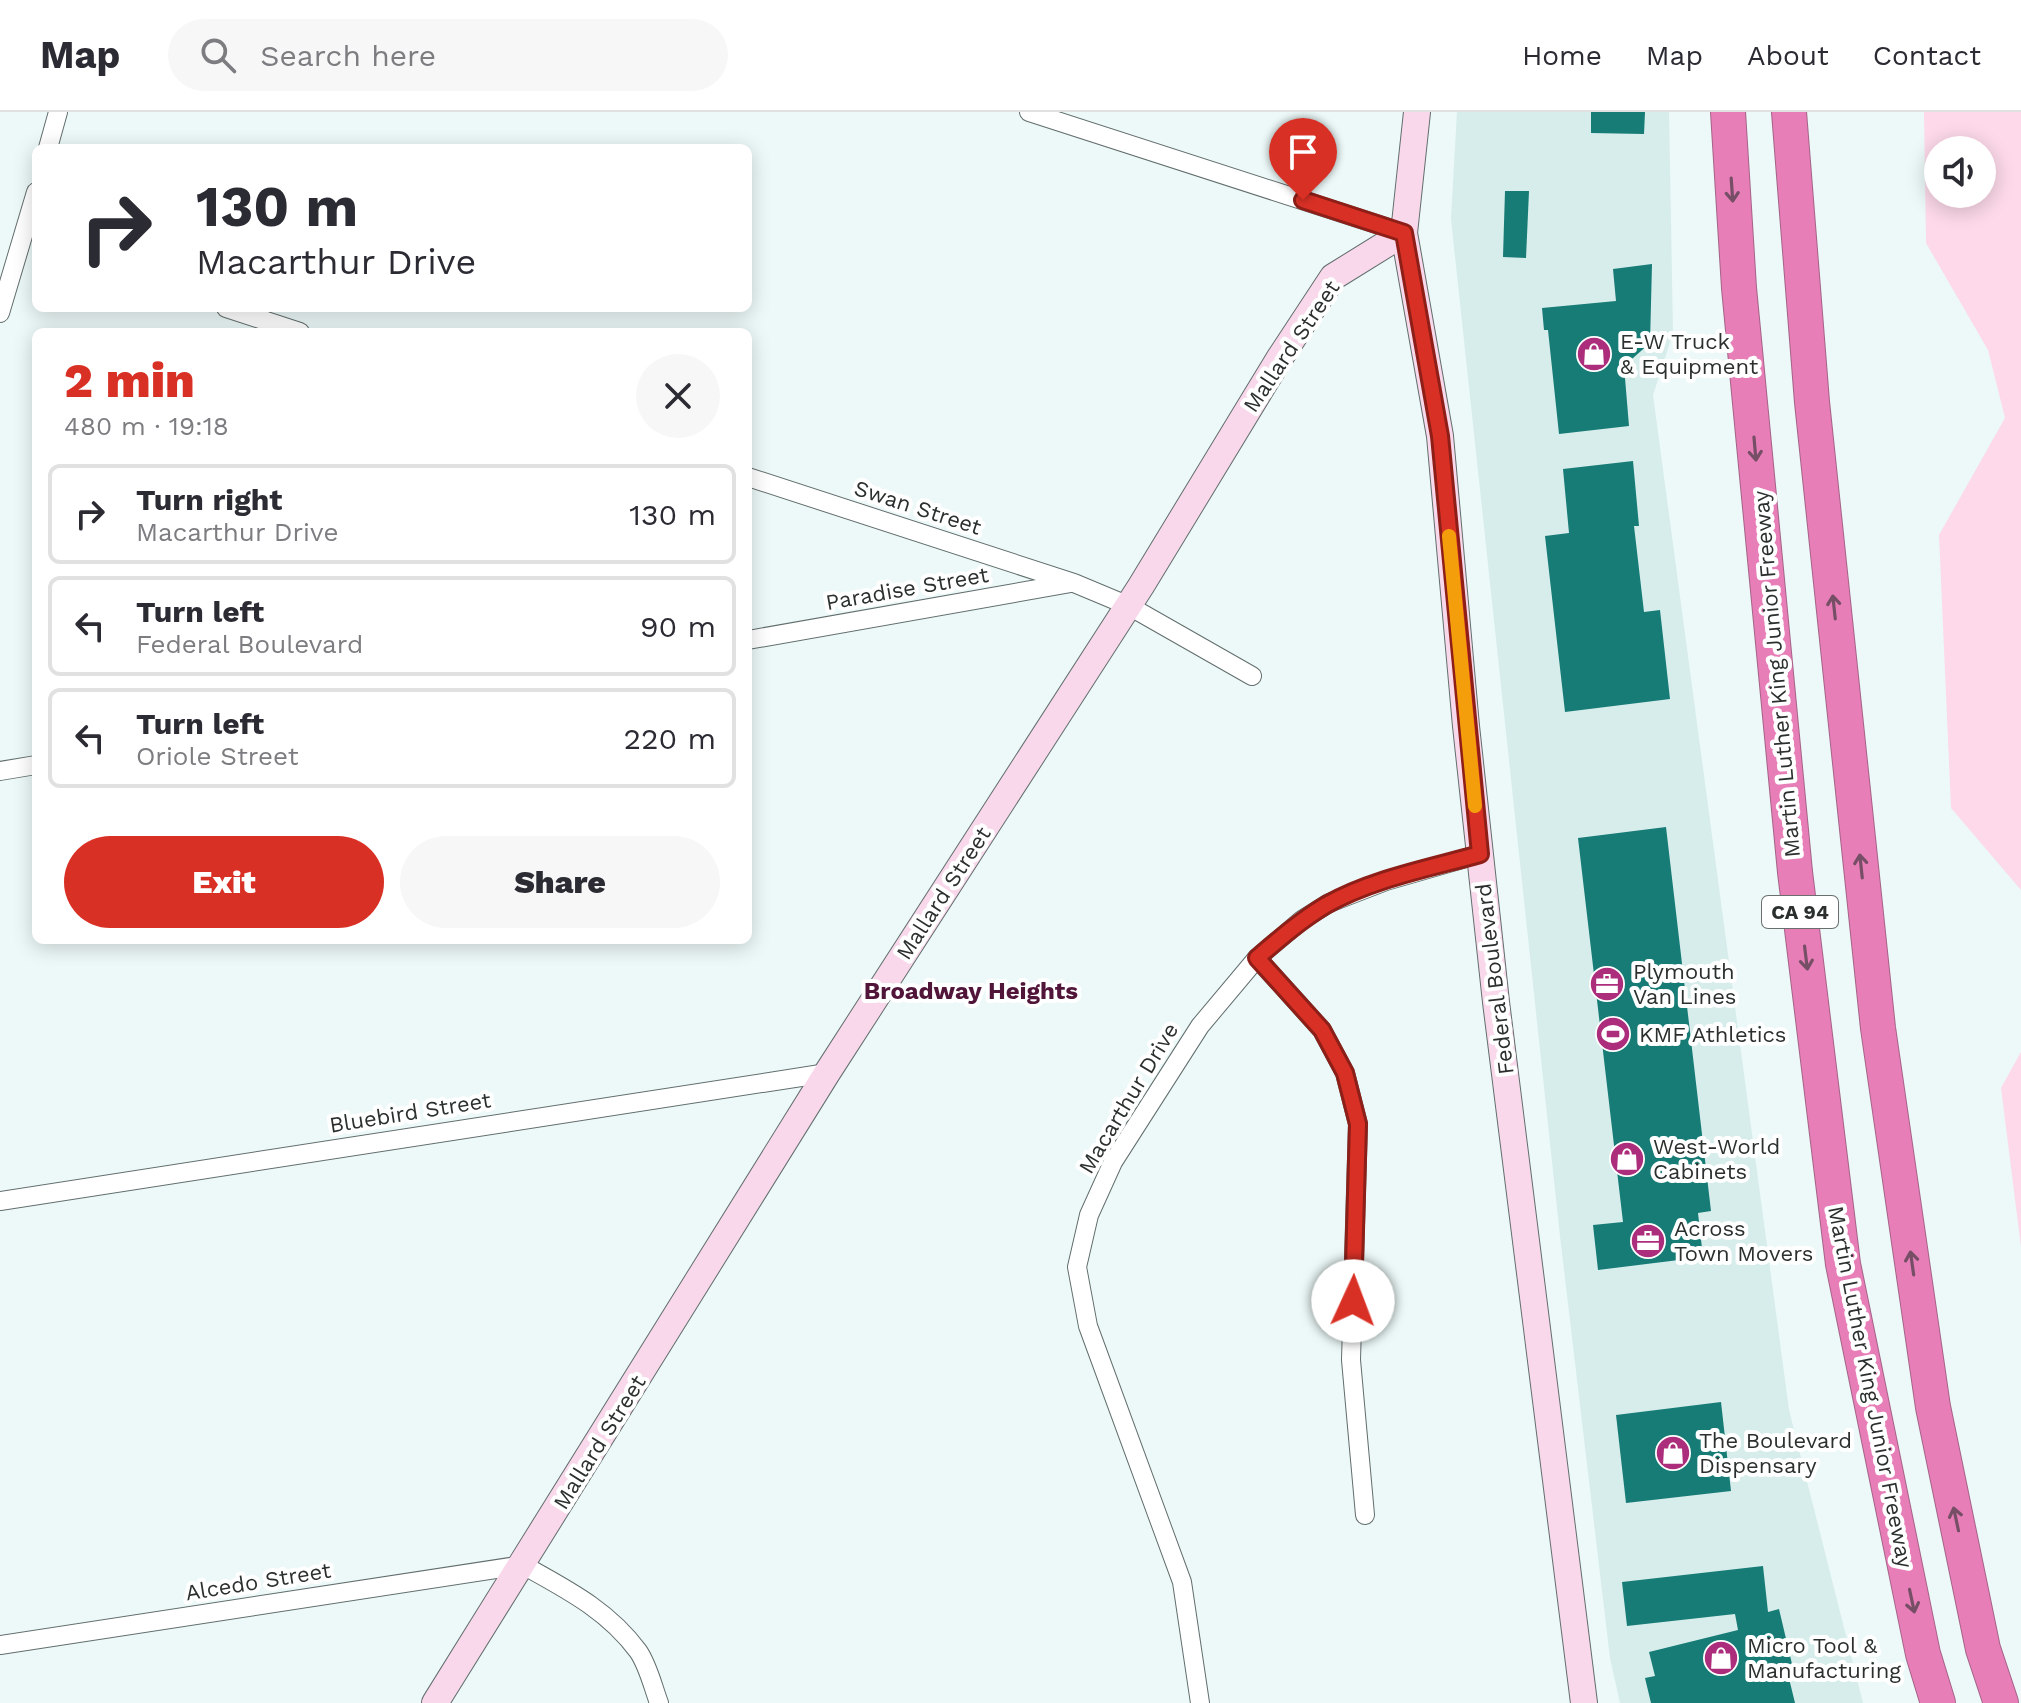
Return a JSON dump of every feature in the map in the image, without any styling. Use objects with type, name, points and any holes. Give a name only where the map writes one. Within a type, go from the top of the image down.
[{"type":"highway","name":"Martin Luther King Junior Freeway","points":[[1728,112],[1739,288],[1795,872],[1843,1264],[1923,1654],[1938,1703]]},
{"type":"highway","name":"CA 94","points":[[1789,112],[1812,402],[1878,1028],[1933,1407],[1983,1649],[2001,1703]]},
{"type":"street","points":[[49,144],[58,112]]},
{"type":"street","points":[[1029,112],[1404,233]]},
{"type":"street","name":"Federal Boulevard","points":[[1417,112],[1404,233],[1440,436],[1480,854],[1584,1703]]},
{"type":"street","points":[[0,313],[29,244],[32,222]]},
{"type":"street","name":"Mallard Street","points":[[435,1703],[827,1073],[1129,606],[1279,359],[1333,277],[1404,233]]},
{"type":"street","points":[[238,312],[288,328]]},
{"type":"street","name":"Swan Street","points":[[752,478],[1074,583],[1129,606],[1252,676]]},
{"type":"street","name":"Paradise Street","points":[[752,639],[1074,583]]},
{"type":"street","points":[[0,771],[32,766]]},
{"type":"street","name":"Macarthur Drive","points":[[1200,1703],[1182,1582],[1088,1326],[1077,1267],[1089,1215],[1113,1162],[1200,1026],[1257,958],[1302,920],[1329,903],[1386,881],[1480,854]]},
{"type":"street","points":[[1257,958],[1322,1030],[1345,1073],[1358,1124],[1351,1360],[1365,1515]]},
{"type":"street","name":"Bluebird Street","points":[[0,1201],[827,1073]]},
{"type":"street","points":[[523,1565],[584,1598],[607,1617],[639,1653],[659,1703]]},
{"type":"street","name":"Alcedo Street","points":[[0,1645],[523,1565]]},
{"type":"shaded area","points":[[1457,112],[1669,112],[1673,333],[1653,395],[1789,1410],[1863,1703],[1620,1703],[1610,1658],[1560,1236],[1451,219]]},
{"type":"shaded area","points":[[1924,112],[2021,112],[2021,890],[1951,808],[1939,535],[2005,418],[1988,350],[1926,243],[1925,208],[1996,208],[1996,136],[1924,136]]},
{"type":"shaded area","points":[[2021,1052],[2021,1247],[2001,1088]]},
{"type":"building","points":[[1591,112],[1645,112],[1644,134],[1591,133]]},
{"type":"building","points":[[1505,191],[1529,191],[1526,258],[1503,257]]},
{"type":"building","name":"E-W Truck & Equipment","points":[[1652,264],[1650,343],[1624,366],[1629,426],[1559,434],[1548,330],[1544,330],[1542,308],[1616,301],[1613,269]]},
{"type":"building","points":[[1633,461],[1639,526],[1634,526],[1644,612],[1660,610],[1670,699],[1565,712],[1545,536],[1569,533],[1563,469]]},
{"type":"building","points":[[1666,827],[1711,1211],[1698,1213],[1703,1257],[1598,1270],[1593,1225],[1623,1222],[1578,838]]},
{"type":"building","name":"The Boulevard Dispensary","points":[[1721,1402],[1731,1491],[1626,1503],[1616,1415]]},
{"type":"building","points":[[1763,1566],[1768,1612],[1779,1609],[1792,1664],[1786,1666],[1795,1703],[1651,1703],[1645,1678],[1655,1676],[1649,1652],[1738,1630],[1735,1614],[1627,1626],[1622,1582]]},
{"type":"slow traffic","points":[[1449,536],[1475,806]]},
{"type":"place","name":"E-W Truck & Equipment","points":[[1594,354]]},
{"type":"place","name":"Plymouth Van Lines","points":[[1607,984]]},
{"type":"place","name":"KMF Athletics","points":[[1613,1034]]},
{"type":"place","name":"West-World Cabinets","points":[[1627,1159]]},
{"type":"place","name":"Across Town Movers","points":[[1648,1241]]},
{"type":"place","name":"The Boulevard Dispensary","points":[[1673,1453]]},
{"type":"place","name":"Micro Tool & Manufacturing","points":[[1721,1658]]},
{"type":"district","name":"Broadway Heights","points":[[971,991]]},
{"type":"route","points":[[1303,200],[1404,233],[1440,436],[1480,854],[1386,881],[1329,903],[1302,920],[1257,958],[1322,1030],[1345,1073],[1358,1124],[1353,1301]]}]
